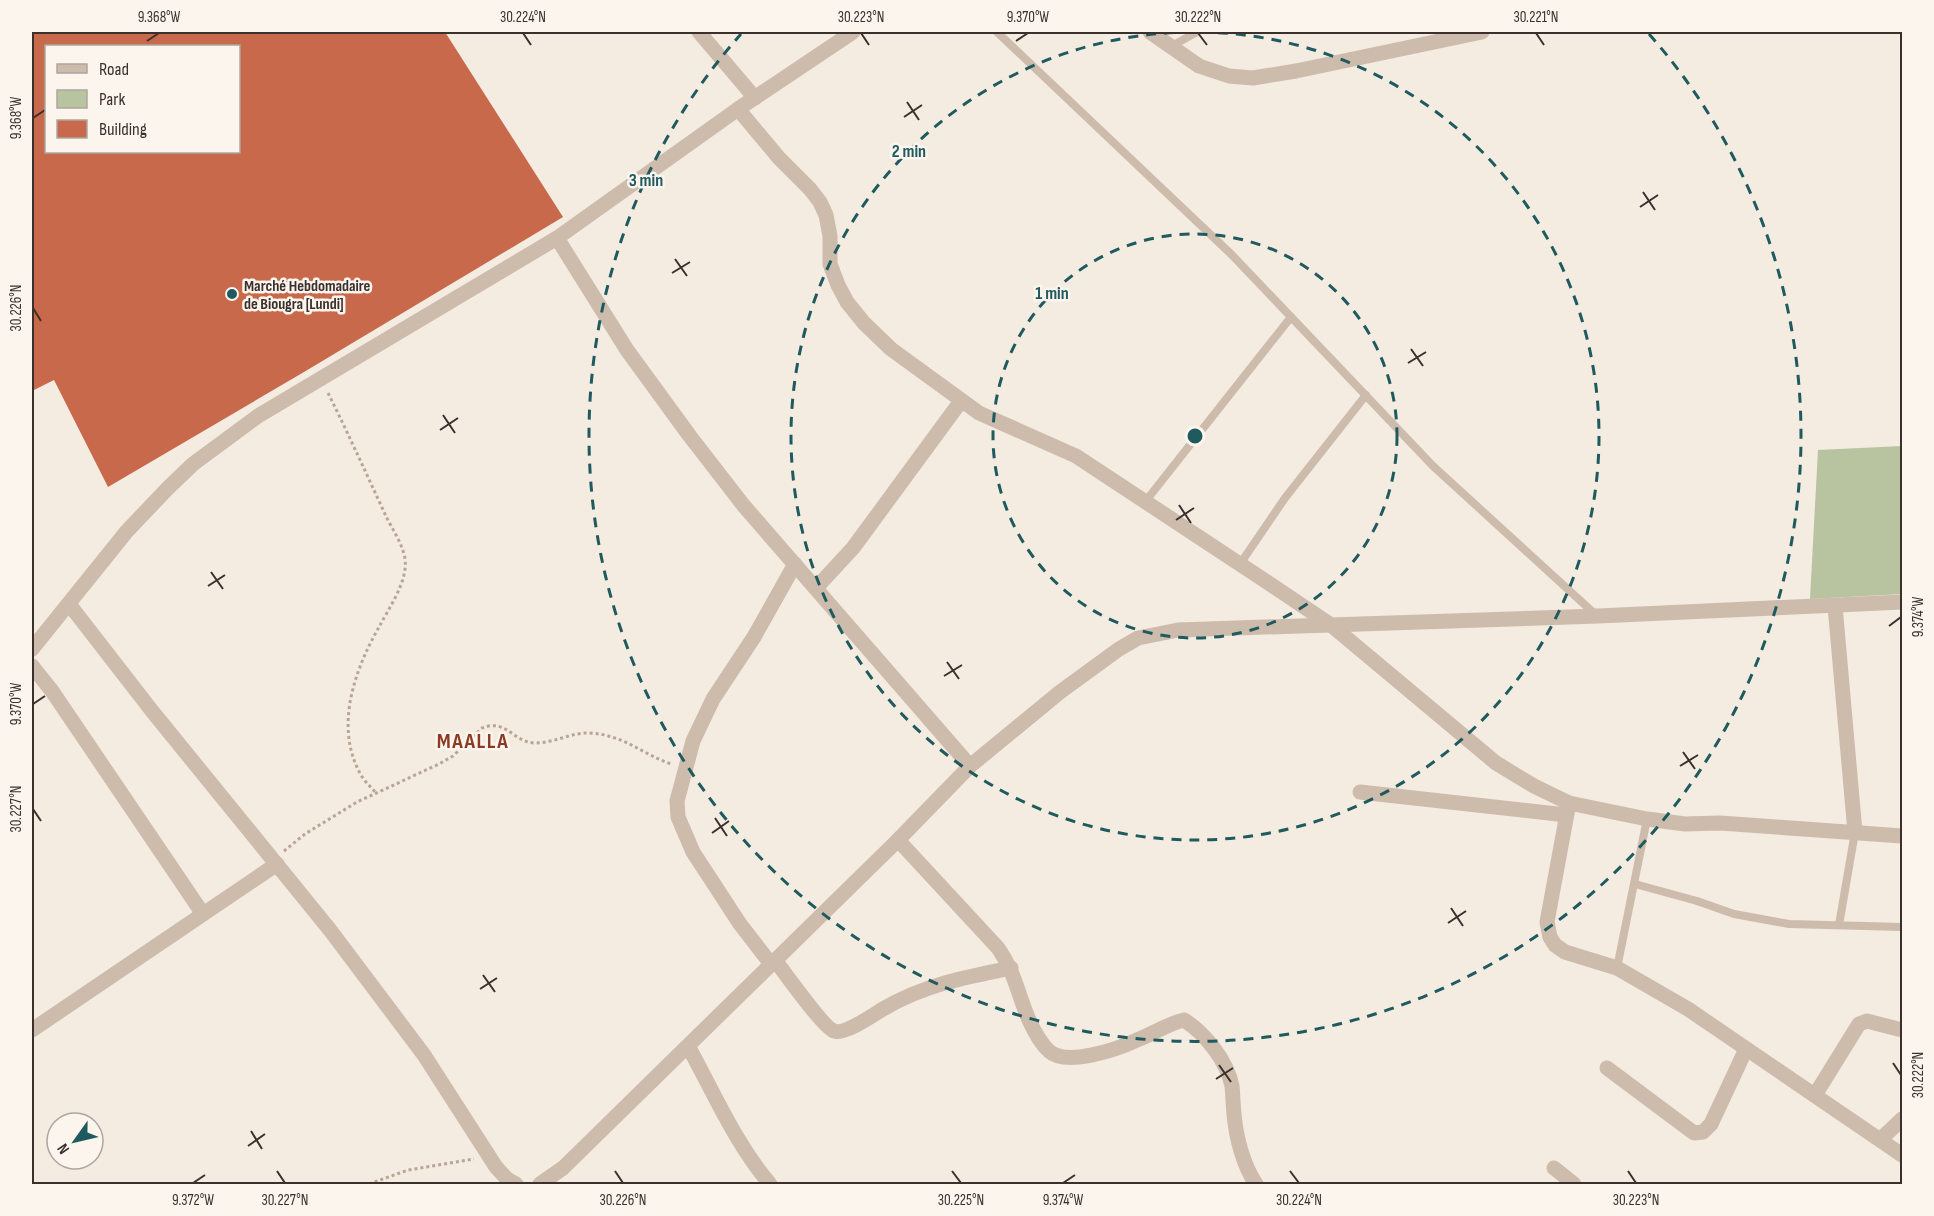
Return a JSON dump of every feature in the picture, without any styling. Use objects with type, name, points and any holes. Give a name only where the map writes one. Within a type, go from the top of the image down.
[{"type":"street","points":[[699,32],[755,98]]},
{"type":"street","points":[[32,649],[122,536],[193,464],[258,416],[557,238],[738,109],[853,32]]},
{"type":"street","points":[[1150,32],[1199,66],[1229,76],[1253,78],[1482,32]]},
{"type":"street","points":[[738,109],[820,202],[826,215],[830,236],[830,264],[847,302],[891,350],[979,413],[1076,456],[1331,625],[1496,763],[1568,809]]},
{"type":"street","points":[[557,238],[627,350],[744,506],[970,766]]},
{"type":"street","points":[[816,588],[853,548],[961,401]]},
{"type":"street","points":[[795,564],[754,637],[713,699],[693,741],[677,801],[682,830],[693,852],[740,924],[830,1029],[836,1032],[850,1028],[905,996],[950,980],[1011,968]]},
{"type":"street","points":[[540,1185],[563,1168],[898,840],[970,766],[1069,685],[1138,638],[1178,630],[1598,616],[1902,602]]},
{"type":"street","points":[[69,604],[152,711],[330,930],[424,1055],[489,1157],[511,1183]]},
{"type":"street","points":[[1835,606],[1855,832]]},
{"type":"street","points":[[32,666],[52,691],[204,914]]},
{"type":"street","points":[[1360,792],[1568,809],[1685,824],[1719,823],[1902,836]]},
{"type":"street","points":[[1568,809],[1547,922],[1550,938],[1555,945],[1565,952],[1617,968],[1688,1009],[1902,1155]]},
{"type":"street","points":[[898,840],[998,948],[1011,968],[1037,1037],[1049,1052],[1060,1058],[1083,1057],[1137,1041],[1172,1022],[1184,1020],[1192,1025],[1213,1049],[1232,1084],[1234,1116],[1242,1150],[1251,1178],[1256,1185]]},
{"type":"street","points":[[32,1030],[204,914],[275,862]]},
{"type":"street","points":[[1815,1095],[1859,1024],[1867,1021],[1902,1030]]},
{"type":"street","points":[[688,1046],[741,1144],[770,1185]]},
{"type":"street","points":[[1607,1068],[1694,1133],[1703,1132],[1710,1124],[1746,1049]]},
{"type":"street","points":[[1881,1140],[1902,1119]]},
{"type":"street","points":[[1554,1168],[1574,1185]]},
{"type":"lane","points":[[997,32],[1232,255],[1434,466],[1598,616]]},
{"type":"lane","points":[[1170,47],[1197,32]]},
{"type":"lane","points":[[1145,503],[1291,317]]},
{"type":"lane","points":[[1240,564],[1285,498],[1366,395]]},
{"type":"lane","points":[[1617,968],[1647,819]]},
{"type":"lane","points":[[1839,925],[1855,832]]},
{"type":"lane","points":[[1635,884],[1734,914],[1789,924],[1902,927]]},
{"type":"path","points":[[321,378],[366,470],[405,560],[406,568],[396,596],[353,684],[348,710],[349,734],[355,762],[362,777],[376,793]]},
{"type":"path","points":[[275,862],[305,834],[334,814],[453,756],[482,728],[488,726],[504,727],[524,741],[537,743],[590,733],[614,737],[684,768]]},
{"type":"path","points":[[369,1185],[408,1170],[489,1157]]},
{"type":"green space","points":[[1902,446],[1902,594],[1810,599],[1818,450]]},
{"type":"building","name":"Marché Hebdomadaire de Biougra [Lundi]","points":[[32,32],[445,32],[563,217],[108,487],[54,380],[32,391]]},
{"type":"place","name":"Marché Hebdomadaire de Biougra [Lundi]","points":[[232,294]]},
{"type":"district","name":"MAALLA","points":[[473,740]]}]
